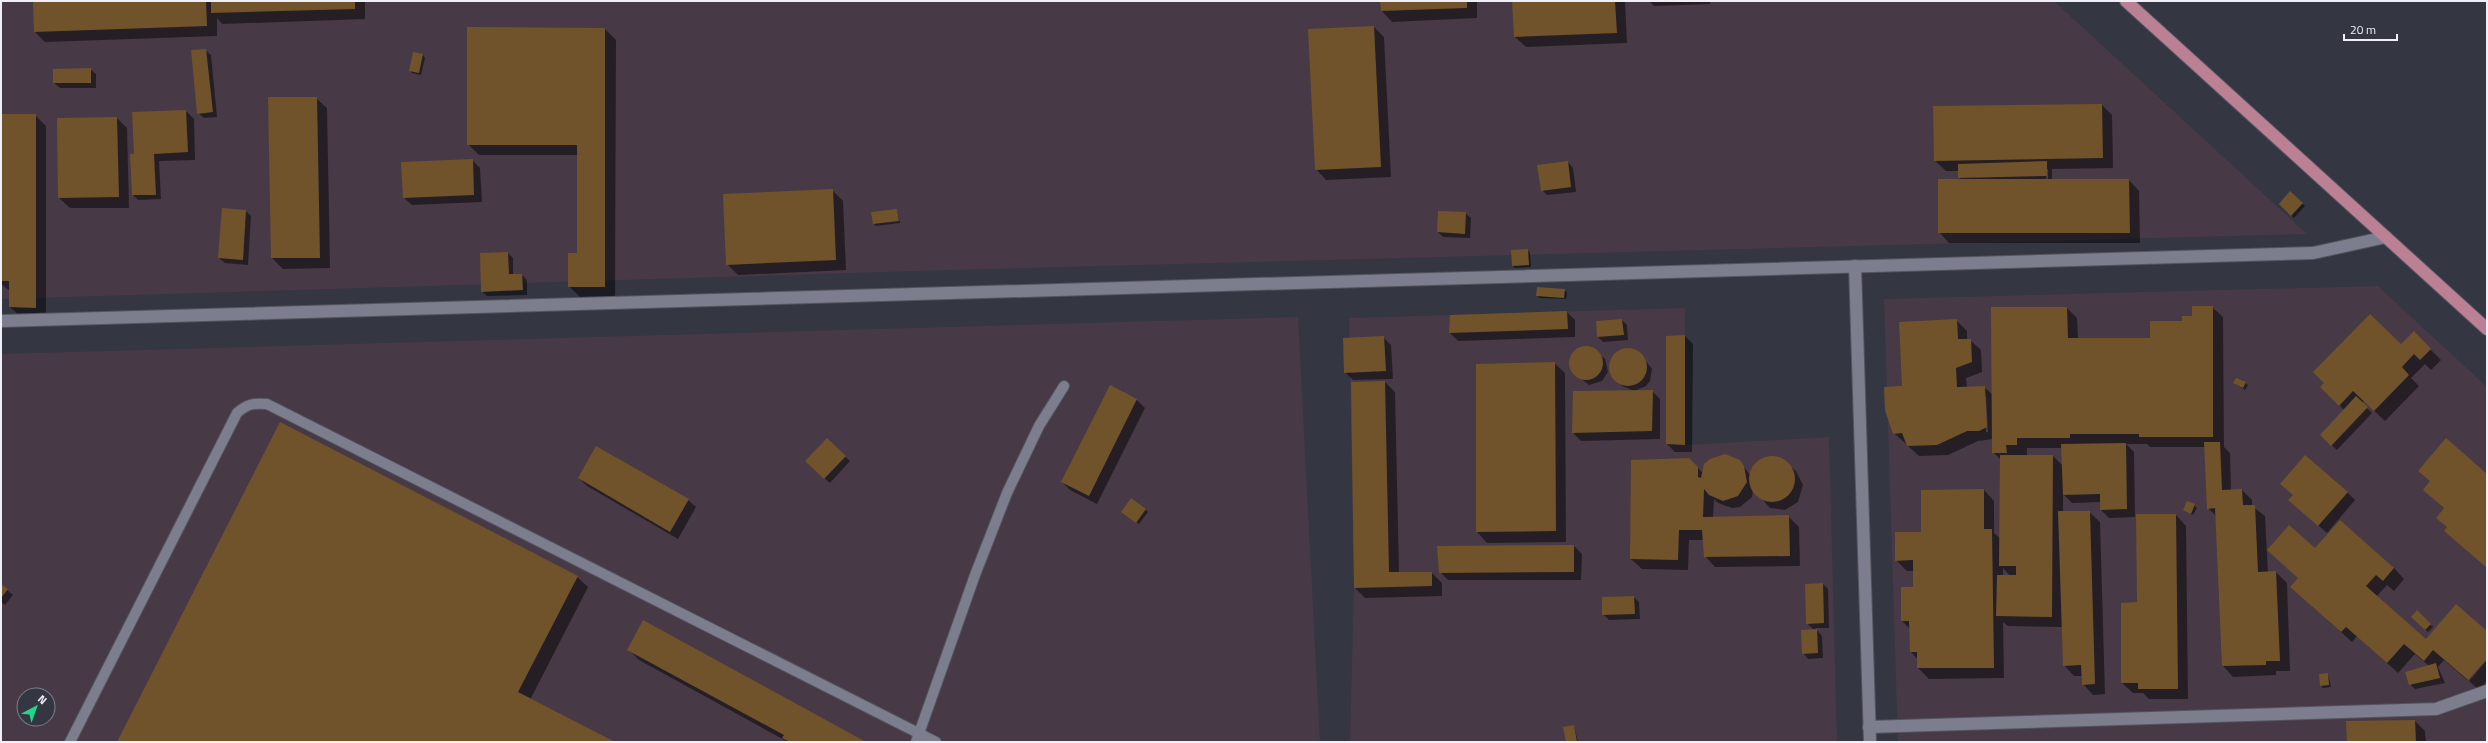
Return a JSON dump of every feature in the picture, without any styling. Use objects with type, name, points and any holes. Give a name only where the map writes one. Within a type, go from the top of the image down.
[{"type":"main road","points":[[2126,1],[2487,329]]},
{"type":"street","points":[[1,321],[2313,253],[2386,237]]},
{"type":"street","points":[[1854,266],[1870,742]]},
{"type":"street","points":[[1869,726],[2436,709],[2487,691]]},
{"type":"lane","points":[[918,738],[975,575],[1007,493],[1039,426],[1064,386]]},
{"type":"lane","points":[[70,742],[237,413],[245,406],[254,403],[267,404],[918,738],[936,742]]},
{"type":"shaded area","points":[[1,1],[2054,1],[2307,234],[915,271],[1,299]]},
{"type":"shaded area","points":[[2378,286],[2487,387],[2487,742],[1898,742],[1884,299]]},
{"type":"shaded area","points":[[1685,308],[1685,445],[1829,437],[1837,742],[1350,742],[1354,588],[1349,318]]},
{"type":"shaded area","points":[[1298,317],[1320,742],[1,742],[1,354]]},
{"type":"building","points":[[33,1],[206,1],[207,26],[34,32]]},
{"type":"building","points":[[211,1],[355,1],[355,9],[211,13]]},
{"type":"building","points":[[1380,1],[1467,1],[1467,8],[1381,11]]},
{"type":"building","points":[[1512,1],[1615,1],[1617,33],[1514,37]]},
{"type":"building","points":[[1374,26],[1381,167],[1315,170],[1308,29]]},
{"type":"building","points":[[467,27],[605,28],[605,287],[568,287],[568,253],[577,253],[577,145],[467,145]]},
{"type":"building","points":[[206,49],[213,112],[197,114],[191,50]]},
{"type":"building","points":[[413,52],[423,54],[419,73],[409,71]]},
{"type":"building","points":[[91,68],[91,83],[53,83],[53,69]]},
{"type":"building","points":[[268,97],[317,97],[320,258],[271,258]]},
{"type":"building","points":[[2102,104],[2103,158],[1934,161],[1933,106]]},
{"type":"building","points":[[186,110],[188,152],[154,154],[156,195],[132,195],[130,154],[134,154],[132,112]]},
{"type":"building","points":[[1,114],[36,114],[36,308],[9,307],[9,281],[1,281]]},
{"type":"building","points":[[117,117],[119,197],[58,198],[57,118]]},
{"type":"building","points":[[473,159],[474,195],[403,198],[401,162]]},
{"type":"building","points":[[1568,161],[1571,187],[1541,191],[1537,165]]},
{"type":"building","points":[[2047,161],[2047,176],[1958,178],[1958,164]]},
{"type":"building","points":[[1938,179],[2129,179],[2130,233],[1938,233]]},
{"type":"building","points":[[833,189],[836,260],[726,265],[723,194]]},
{"type":"building","points":[[2290,191],[2303,203],[2291,216],[2279,204]]},
{"type":"building","points":[[222,208],[246,210],[243,260],[218,258]]},
{"type":"building","points":[[897,209],[899,221],[873,224],[871,212]]},
{"type":"building","points":[[1438,211],[1466,212],[1465,234],[1437,232]]},
{"type":"building","points":[[1528,249],[1529,265],[1512,266],[1511,250]]},
{"type":"building","points":[[508,252],[509,274],[522,274],[523,290],[481,292],[480,253]]},
{"type":"building","points":[[1537,287],[1565,289],[1564,298],[1536,296]]},
{"type":"building","points":[[2192,306],[2213,306],[2213,437],[2139,437],[2139,434],[2070,434],[2070,438],[2017,438],[2017,445],[2006,445],[2007,453],[1992,453],[1991,307],[2067,307],[2068,338],[2150,338],[2150,321],[2182,321],[2182,316],[2192,316]]},
{"type":"building","points":[[1567,311],[1568,329],[1449,333],[1450,315]]},
{"type":"building","points":[[2370,314],[2401,344],[2414,331],[2431,349],[2420,360],[2414,354],[2402,367],[2409,375],[2374,411],[2353,391],[2339,406],[2320,387],[2324,383],[2313,372]]},
{"type":"building","points":[[1622,319],[1624,335],[1597,337],[1596,321]]},
{"type":"building","points":[[1957,319],[1958,339],[1971,339],[1972,362],[1956,368],[1957,387],[1985,386],[1987,427],[1979,431],[1967,431],[1937,445],[1907,446],[1902,433],[1893,434],[1885,410],[1884,387],[1902,386],[1899,322]]},
{"type":"building","points":[[1685,335],[1685,445],[1666,444],[1666,336]]},
{"type":"building","points":[[1384,336],[1386,371],[1344,373],[1343,338]]},
{"type":"building","points":[[1589,346],[1598,351],[1602,356],[1602,370],[1598,375],[1593,379],[1583,380],[1579,379],[1570,370],[1569,360],[1570,356],[1579,347]]},
{"type":"building","points":[[1624,348],[1632,348],[1639,351],[1644,356],[1647,367],[1644,378],[1639,383],[1632,386],[1624,386],[1617,383],[1612,378],[1609,371],[1609,363],[1612,356],[1617,351]]},
{"type":"building","points":[[1555,362],[1556,531],[1476,532],[1476,364]]},
{"type":"building","points":[[2236,378],[2246,382],[2243,388],[2233,383]]},
{"type":"building","points":[[1385,381],[1389,572],[1432,572],[1432,586],[1354,588],[1351,382]]},
{"type":"building","points":[[1110,385],[1137,399],[1089,496],[1061,482]]},
{"type":"building","points":[[1653,390],[1652,431],[1572,433],[1573,391]]},
{"type":"building","points":[[2356,396],[2368,407],[2331,446],[2320,435]]},
{"type":"building","points":[[280,422],[578,576],[518,692],[615,742],[117,742]]},
{"type":"building","points":[[827,438],[846,456],[824,479],[805,461]]},
{"type":"building","points":[[2446,438],[2487,474],[2487,568],[2444,531],[2447,527],[2436,518],[2444,508],[2423,490],[2430,481],[2418,471]]},
{"type":"building","points":[[2204,442],[2220,442],[2222,490],[2242,489],[2243,505],[2255,505],[2258,572],[2276,571],[2280,661],[2266,661],[2266,665],[2222,666],[2215,508],[2207,509]]},
{"type":"building","points":[[2126,443],[2127,509],[2100,510],[2100,494],[2063,495],[2061,444]]},
{"type":"building","points":[[596,446],[689,499],[670,532],[578,478]]},
{"type":"building","points":[[1725,454],[1740,460],[1744,466],[1747,482],[1738,496],[1723,501],[1709,495],[1704,489],[1703,517],[1789,515],[1790,556],[1704,557],[1702,530],[1679,530],[1678,560],[1630,559],[1631,460],[1689,458],[1698,467],[1698,477],[1701,478],[1704,464],[1710,459]]},
{"type":"building","points":[[2000,455],[2053,455],[2052,617],[1996,616],[1997,575],[2016,575],[2016,566],[1999,566]]},
{"type":"building","points":[[2305,455],[2348,492],[2318,526],[2288,500],[2293,495],[2280,484]]},
{"type":"building","points":[[1767,456],[1777,456],[1785,460],[1791,466],[1795,474],[1795,484],[1791,492],[1785,498],[1777,502],[1767,502],[1759,498],[1753,492],[1749,484],[1749,474],[1753,466],[1759,460]]},
{"type":"building","points":[[1984,489],[1984,529],[1992,529],[1994,668],[1917,668],[1917,652],[1910,652],[1909,621],[1901,621],[1901,587],[1913,587],[1913,560],[1895,561],[1895,532],[1921,532],[1921,490]]},
{"type":"building","points":[[1131,498],[1146,509],[1136,523],[1121,512]]},
{"type":"building","points":[[2187,501],[2195,504],[2191,514],[2183,510]]},
{"type":"building","points":[[2058,511],[2090,511],[2095,684],[2082,685],[2081,665],[2063,666]]},
{"type":"building","points":[[2136,514],[2176,514],[2178,689],[2138,689],[2138,683],[2121,683],[2121,603],[2137,602]]},
{"type":"building","points":[[2340,520],[2394,568],[2383,581],[2376,575],[2366,586],[2426,639],[2456,604],[2487,631],[2487,659],[2468,680],[2433,650],[2424,661],[2404,644],[2387,663],[2346,627],[2341,632],[2290,587],[2298,578],[2267,550],[2289,525],[2315,548]]},
{"type":"building","points":[[1574,545],[1574,572],[1439,573],[1437,546]]},
{"type":"building","points":[[1823,583],[1824,623],[1806,624],[1805,584]]},
{"type":"building","points":[[1,584],[8,589],[1,598]]},
{"type":"building","points":[[1634,596],[1635,614],[1602,615],[1602,597]]},
{"type":"building","points":[[2417,610],[2431,624],[2425,630],[2411,617]]},
{"type":"building","points":[[643,620],[866,742],[790,742],[782,738],[784,735],[627,650]]},
{"type":"building","points":[[1817,629],[1818,653],[1802,654],[1801,630]]},
{"type":"building","points":[[2436,663],[2440,678],[2409,685],[2405,672]]},
{"type":"building","points":[[2328,673],[2329,685],[2320,686],[2319,674]]},
{"type":"building","points":[[2415,720],[2416,742],[2347,742],[2346,721]]},
{"type":"building","points":[[1574,725],[1577,742],[1566,742],[1563,727]]}]
